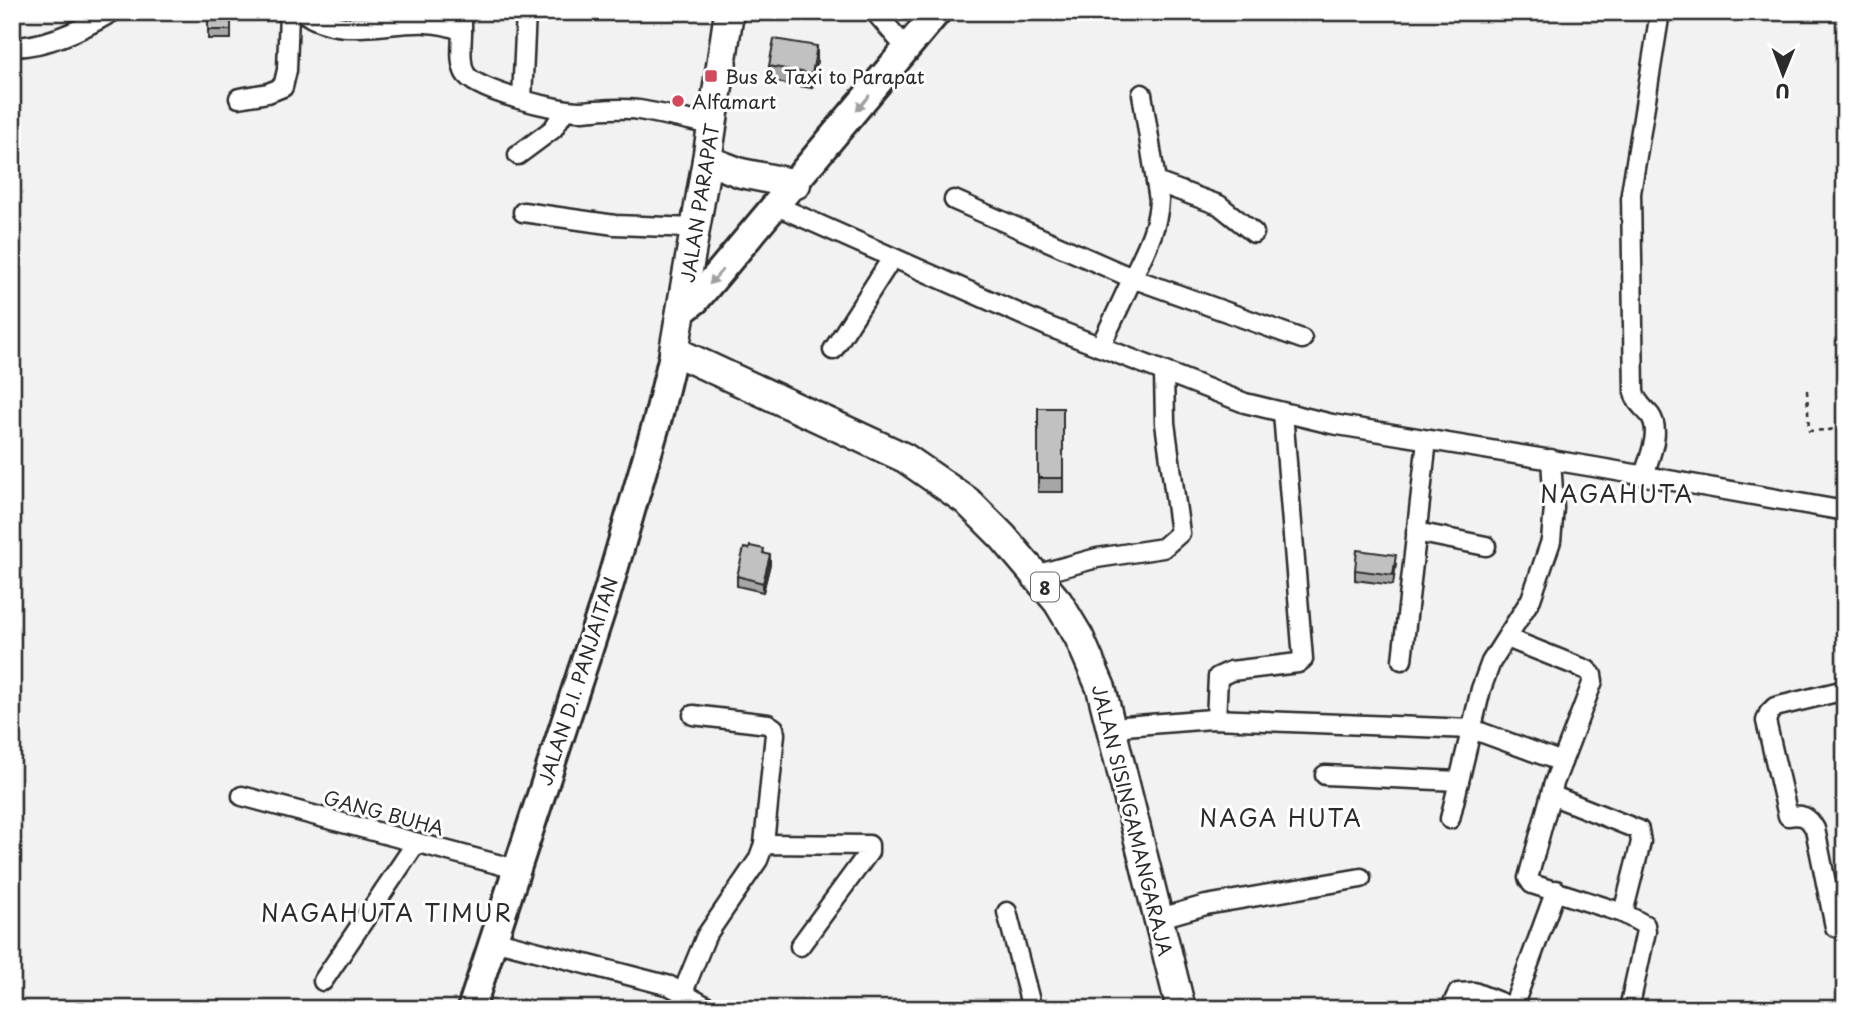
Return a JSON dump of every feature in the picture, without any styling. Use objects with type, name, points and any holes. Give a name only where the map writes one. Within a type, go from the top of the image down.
[{"type":"highway","name":"JALAN PARAPAT","points":[[674,351],[729,12]]},
{"type":"highway","points":[[707,160],[741,173],[796,184]]},
{"type":"highway","name":"JALAN SISINGAMANGARAJA","points":[[674,351],[905,458],[967,501],[1003,537],[1058,602],[1079,638],[1101,688],[1181,1009]]},
{"type":"main road","points":[[681,313],[696,300],[796,184],[937,12]]},
{"type":"main road","name":"JALAN D.I. PANJAITAN","points":[[471,1009],[606,597],[659,418],[674,351]]},
{"type":"street","points":[[12,47],[65,37],[112,12]]},
{"type":"street","points":[[239,98],[268,93],[283,87],[287,70],[289,12]]},
{"type":"street","points":[[303,12],[312,19],[331,25],[395,26],[422,22],[451,26],[461,31]]},
{"type":"street","points":[[462,12],[461,62],[465,75],[474,83],[565,110],[638,110],[712,125]]},
{"type":"street","points":[[522,99],[526,12]]},
{"type":"street","points":[[875,12],[907,49]]},
{"type":"street","points":[[1644,475],[1654,442],[1654,429],[1653,420],[1638,403],[1634,391],[1631,193],[1660,12]]},
{"type":"street","points":[[1100,347],[1155,228],[1158,215],[1156,182],[1142,94]]},
{"type":"street","points":[[518,155],[553,129],[565,110]]},
{"type":"street","points":[[1156,182],[1219,205],[1254,233]]},
{"type":"street","points":[[954,200],[1132,278],[1302,339]]},
{"type":"street","points":[[777,206],[1100,347],[1245,403],[1332,424],[1551,459],[1845,512]]},
{"type":"street","points":[[523,212],[615,225],[695,228]]},
{"type":"street","points":[[833,349],[892,258]]},
{"type":"street","points":[[1035,575],[1097,558],[1163,548],[1180,533],[1181,522],[1168,455],[1164,372]]},
{"type":"street","points":[[1216,719],[1219,677],[1231,671],[1298,663],[1303,659],[1283,413]]},
{"type":"street","points":[[1402,660],[1427,440]]},
{"type":"street","points":[[1450,819],[1491,662],[1531,599],[1552,541],[1554,508],[1551,459]]},
{"type":"street","points":[[1416,532],[1486,546]]},
{"type":"street","points":[[1507,638],[1587,670],[1592,675],[1593,681],[1551,795],[1528,878],[1532,884],[1623,913],[1642,922],[1646,928],[1629,1009]]},
{"type":"street","points":[[1835,927],[1815,829],[1806,817],[1799,814],[1788,816],[1766,721],[1775,707],[1845,690]]},
{"type":"street","points":[[683,992],[706,936],[758,860],[764,844],[775,734],[774,728],[768,724],[693,715]]},
{"type":"street","points":[[1112,727],[1216,719],[1472,729],[1562,762]]},
{"type":"street","points":[[1325,775],[1459,781]]},
{"type":"street","points":[[1551,795],[1639,830],[1642,842],[1623,913]]},
{"type":"street","name":"GANG BUHA","points":[[242,796],[516,869]]},
{"type":"street","points":[[323,981],[416,843]]},
{"type":"street","points":[[764,844],[866,845],[871,848],[800,946]]},
{"type":"street","points":[[1160,918],[1206,905],[1361,878]]},
{"type":"street","points":[[1450,1009],[1458,993],[1468,991],[1515,1008],[1556,890]]},
{"type":"street","points":[[1007,912],[1031,1009]]},
{"type":"street","points":[[493,940],[670,986],[711,1009]]},
{"type":"path","points":[[1807,390],[1809,431],[1830,430],[1845,423]]},
{"type":"building","points":[[208,12],[231,12],[231,30],[208,30]]},
{"type":"building","points":[[774,39],[817,46],[812,74],[769,66]]},
{"type":"building","points":[[1038,408],[1063,408],[1063,478],[1038,478]]},
{"type":"building","points":[[750,546],[764,549],[763,553],[770,555],[763,583],[737,576],[744,548],[749,549]]},
{"type":"building","points":[[1357,550],[1396,555],[1393,575],[1355,570]]},
{"type":"place","name":"Bus & Taxi to Parapat","points":[[711,76]]},
{"type":"place","name":"Alfamart","points":[[678,101]]},
{"type":"district","name":"NAGAHUTA","points":[[1617,493]]},
{"type":"district","name":"NAGA HUTA","points":[[1281,817]]},
{"type":"district","name":"NAGAHUTA TIMUR","points":[[387,912]]}]
